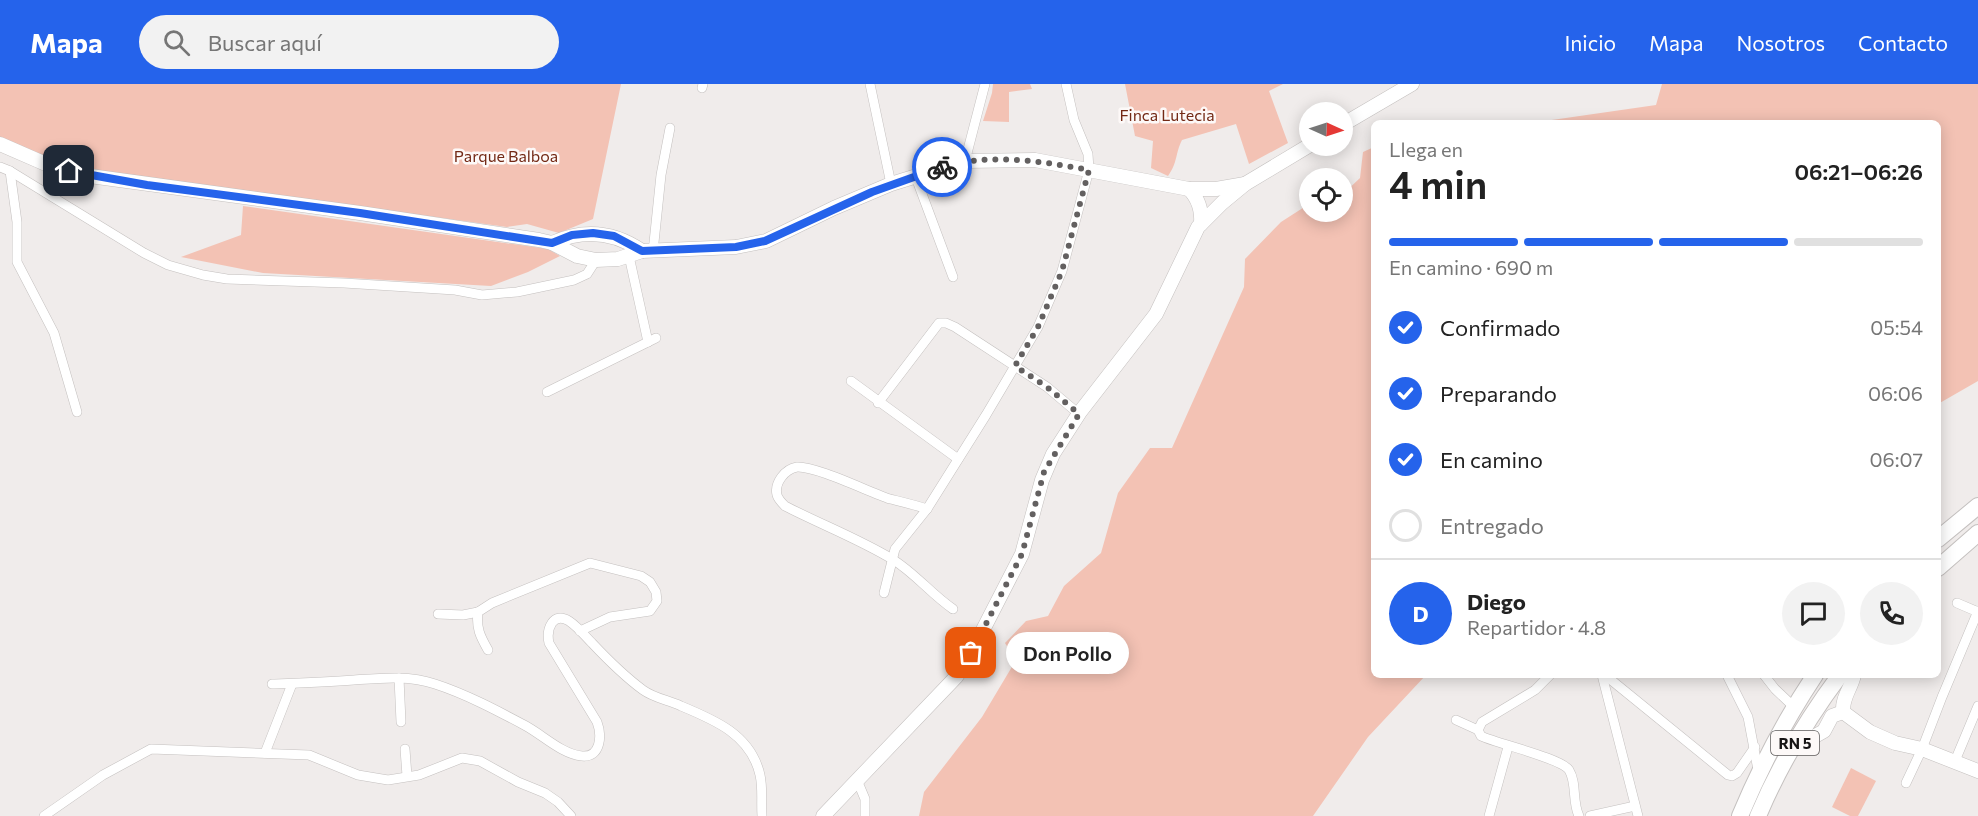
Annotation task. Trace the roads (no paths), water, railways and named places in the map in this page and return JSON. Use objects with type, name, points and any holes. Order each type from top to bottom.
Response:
[{"type":"highway","points":[[1941,536],[1978,506]]},
{"type":"highway","points":[[1941,565],[1978,533]]},
{"type":"highway","name":"RN 5","points":[[1740,816],[1758,772],[1813,678]]},
{"type":"highway","name":"RN 5","points":[[1758,816],[1792,749],[1817,706],[1838,678]]},
{"type":"main road","points":[[1353,119],[1412,84]]},
{"type":"main road","points":[[0,144],[55,168],[90,176],[360,213],[552,243],[568,253],[596,260],[641,253],[720,249],[765,241],[891,184],[965,161],[1035,160],[1189,189],[1216,189],[1245,184]]},
{"type":"main road","points":[[823,816],[956,677],[971,653],[1022,554],[1044,472],[1079,414],[1156,314],[1201,224],[1245,184],[1299,152]]},
{"type":"main road","points":[[1189,189],[1198,201],[1202,216],[1201,224]]},
{"type":"main road","points":[[552,243],[572,235],[603,234],[624,240],[641,253]]},
{"type":"main road","points":[[1853,678],[1842,702],[1843,712],[1870,732],[1895,743],[1922,749],[1978,771]]},
{"type":"main road","points":[[1792,749],[1824,731],[1832,716],[1843,712]]},
{"type":"street","points":[[870,84],[891,184]]},
{"type":"street","points":[[965,161],[985,84]]},
{"type":"street","points":[[884,593],[895,549],[927,509],[1015,366],[1038,327],[1062,271],[1089,170],[1088,154],[1074,120],[1066,84]]},
{"type":"street","points":[[548,393],[652,340],[641,253],[661,175],[670,128]]},
{"type":"street","points":[[5,169],[144,253],[168,265],[227,279],[455,290],[482,296],[528,290],[574,280],[587,274],[596,260]]},
{"type":"street","points":[[5,169],[17,222],[17,262],[54,333],[77,412]]},
{"type":"street","points":[[915,175],[953,277]]},
{"type":"street","points":[[878,403],[939,323],[946,323],[1047,387],[1079,414]]},
{"type":"street","points":[[850,381],[958,459]]},
{"type":"street","points":[[927,509],[887,498],[813,470],[797,467],[787,470],[776,489],[777,497],[785,506],[892,560],[920,580],[935,597],[952,609]]},
{"type":"street","points":[[438,614],[463,615],[478,612],[492,603],[590,563],[641,576],[651,582],[657,601],[650,611],[610,617],[580,631]]},
{"type":"street","points":[[1906,783],[1978,612],[1957,603]]},
{"type":"street","points":[[478,612],[479,635],[488,650]]},
{"type":"street","points":[[272,684],[399,678],[422,680],[456,692],[525,726],[572,753],[590,756],[594,754],[598,745],[599,728],[549,643],[550,624],[558,617],[568,621],[580,631],[623,676],[651,696],[711,718],[742,740],[755,760],[760,775],[762,816]]},
{"type":"street","points":[[399,678],[401,722]]},
{"type":"street","points":[[1547,678],[1536,690],[1482,722],[1478,730],[1480,736],[1508,747],[1544,756],[1569,769],[1579,816]]},
{"type":"street","points":[[1605,678],[1638,816]]},
{"type":"street","points":[[1608,678],[1728,775],[1732,776],[1737,773],[1755,747]]},
{"type":"street","points":[[1728,678],[1748,717],[1758,772]]},
{"type":"street","points":[[1766,678],[1794,707]]},
{"type":"street","points":[[265,753],[292,684]]},
{"type":"street","points":[[1955,761],[1978,706]]},
{"type":"street","points":[[1456,720],[1478,730]]},
{"type":"street","points":[[1489,816],[1508,747]]},
{"type":"street","points":[[44,816],[103,775],[151,749],[309,755],[358,775],[387,780],[418,775],[444,763],[462,758],[480,761],[544,793],[558,802],[571,816]]},
{"type":"street","points":[[405,749],[407,776]]},
{"type":"street","points":[[857,780],[865,799],[865,816]]},
{"type":"street","points":[[1590,816],[1635,806]]},
{"type":"place","name":"Don Pollo","points":[[971,653]]},
{"type":"park label","name":"Finca Lutecia","points":[[1167,114]]},
{"type":"park label","name":"Parque Balboa","points":[[506,155]]}]
